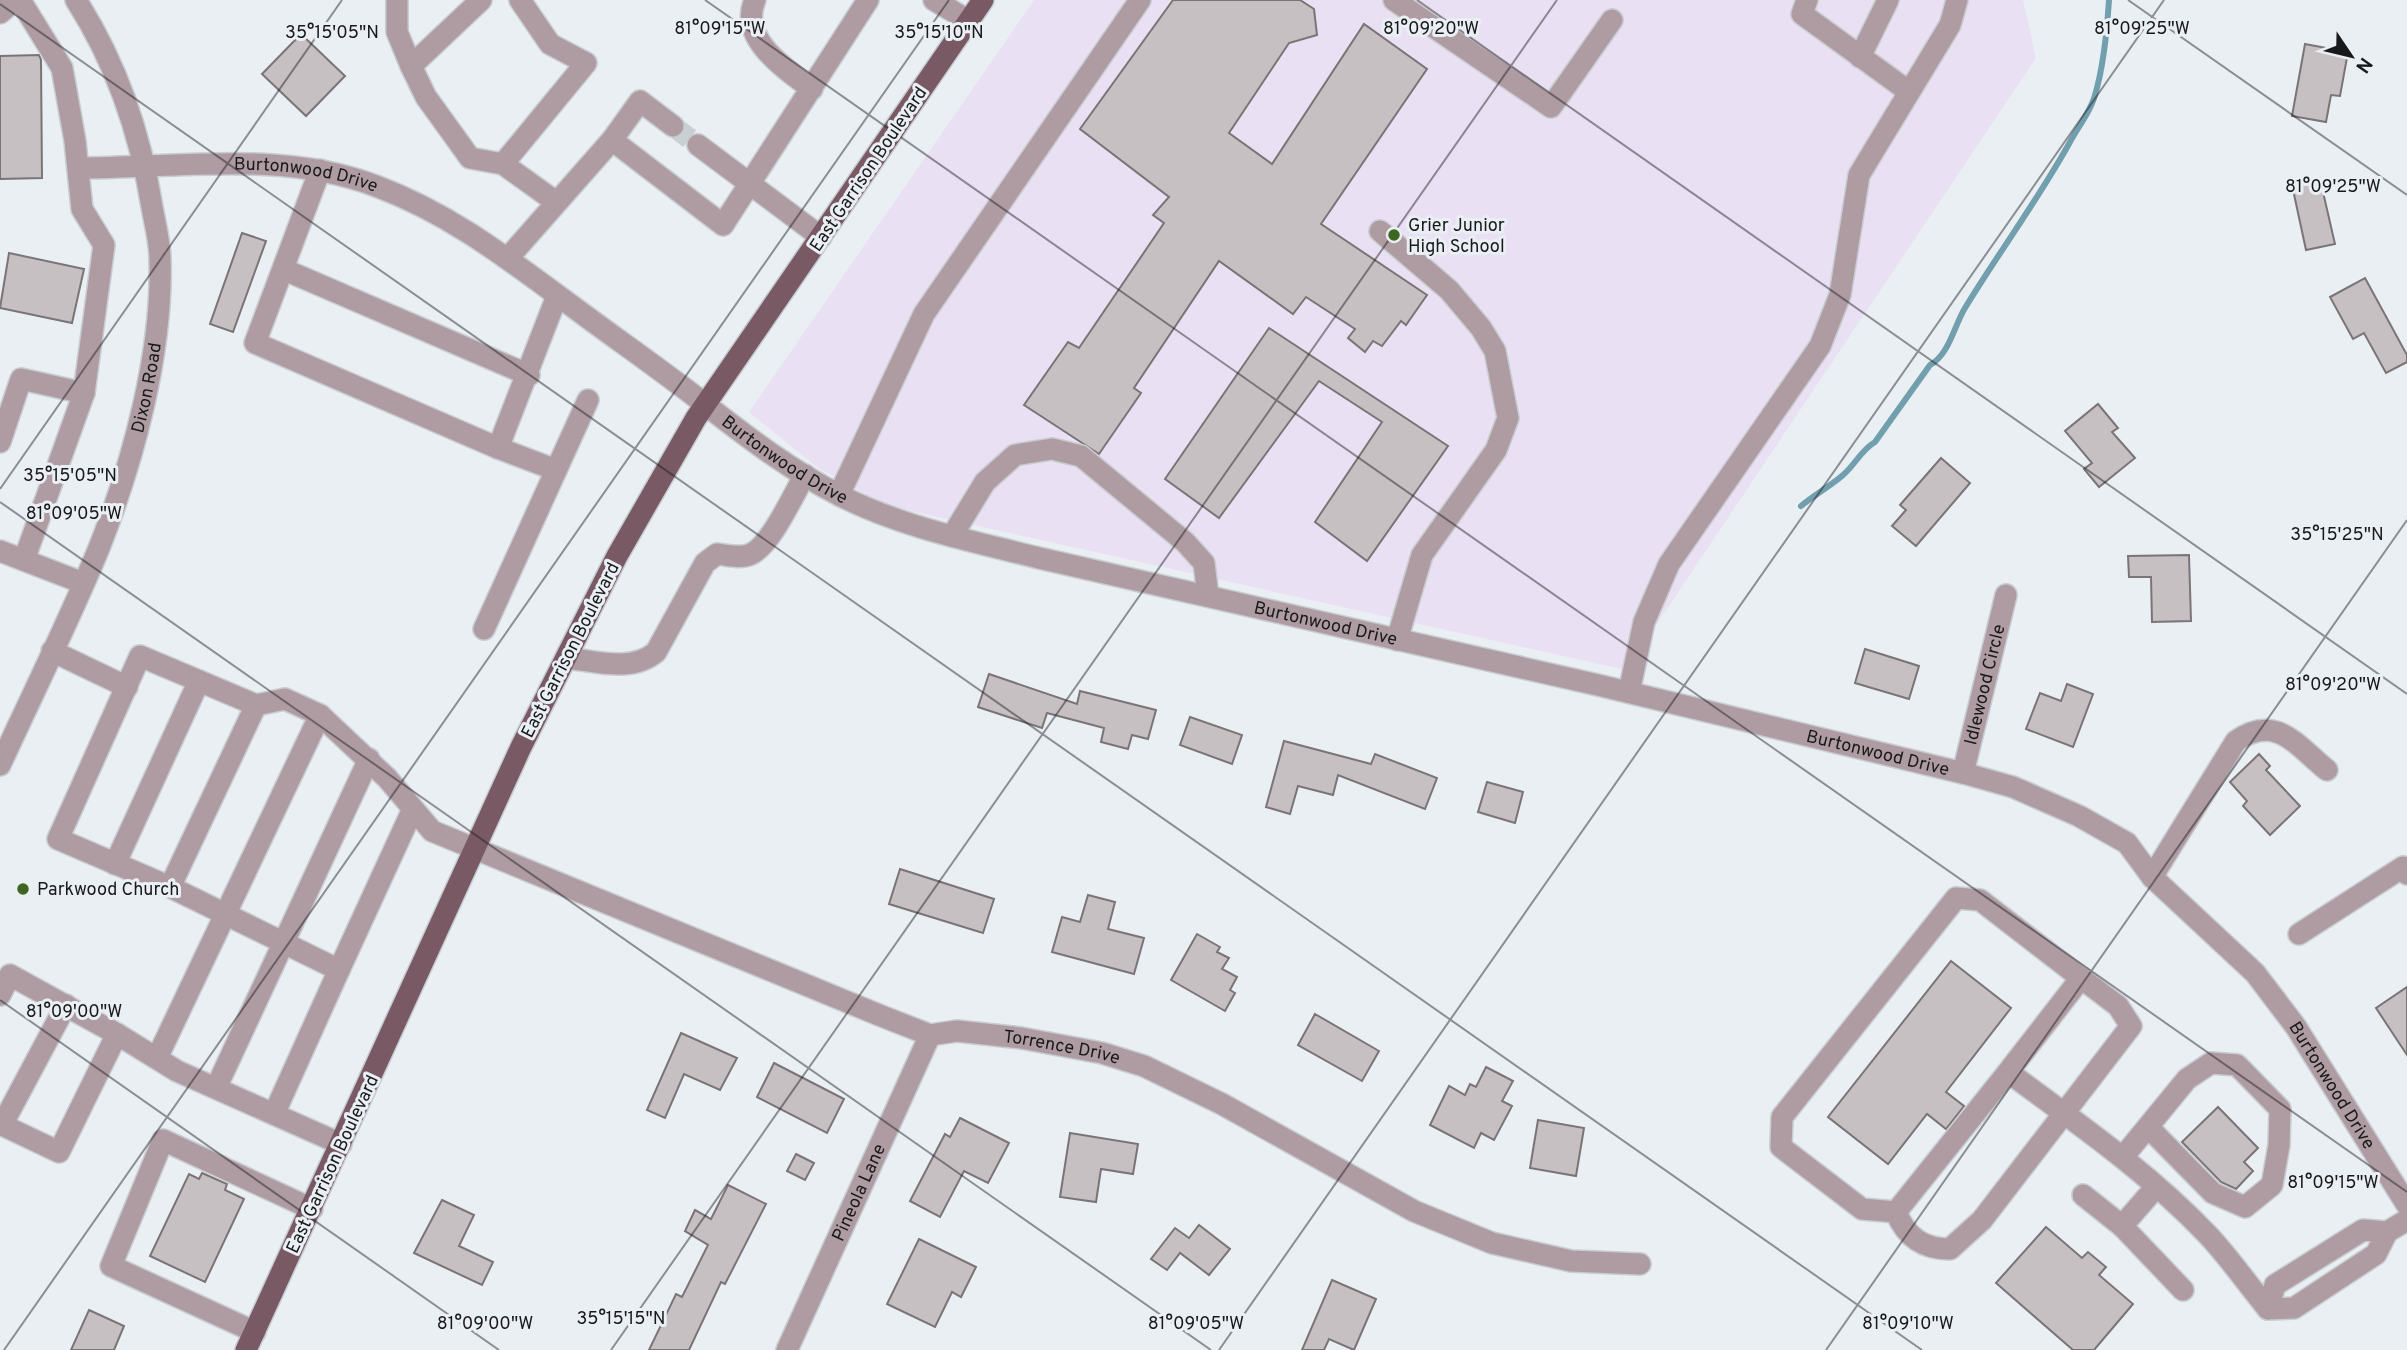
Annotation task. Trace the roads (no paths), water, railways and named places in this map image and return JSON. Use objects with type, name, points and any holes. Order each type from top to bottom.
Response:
[{"type":"main road","name":"East Garrison Boulevard","points":[[253,1344],[475,848],[565,658],[617,556],[706,405],[983,0]]},
{"type":"street","points":[[0,13],[18,0],[62,68],[82,209],[104,246],[84,393],[24,560]]},
{"type":"street","name":"Dixon Road","points":[[0,765],[99,547],[135,441],[153,350],[160,258],[146,168],[122,87],[97,34],[76,0]]},
{"type":"street","points":[[397,0],[397,32],[411,66],[426,97],[470,158],[503,164],[556,202]]},
{"type":"street","points":[[411,66],[481,0]]},
{"type":"street","points":[[503,164],[586,63],[550,44],[520,0]]},
{"type":"street","points":[[755,0],[750,10],[750,24],[755,36],[812,89]]},
{"type":"street","points":[[612,140],[723,225],[751,186],[868,0]]},
{"type":"street","points":[[934,0],[969,21]]},
{"type":"street","points":[[839,495],[925,314],[1140,0]]},
{"type":"street","points":[[1394,0],[1552,107],[1612,20]]},
{"type":"street","points":[[1807,0],[1802,15],[1908,91]]},
{"type":"street","points":[[1860,57],[1888,0]]},
{"type":"street","points":[[1629,692],[1644,622],[1669,565],[1820,346],[1840,295],[1859,175],[1950,25],[1956,0]]},
{"type":"street","points":[[508,258],[612,140],[640,101],[673,126]]},
{"type":"street","points":[[698,145],[821,237]]},
{"type":"street","name":"Burtonwood Drive","points":[[78,168],[146,168],[206,164],[320,170],[375,185],[450,219],[508,258],[732,427],[804,475],[873,511],[953,536],[1629,692],[1964,773],[2013,787],[2079,816],[2127,843],[2152,877],[2255,973],[2296,1027],[2407,1205]]},
{"type":"street","points":[[320,170],[285,270],[255,343],[498,448],[556,470]]},
{"type":"street","points":[[1380,231],[1449,290],[1481,328],[1495,351],[1508,418],[1496,450],[1422,555],[1397,640]]},
{"type":"street","points":[[285,270],[529,375]]},
{"type":"street","points":[[498,448],[529,375],[557,296]]},
{"type":"street","points":[[0,442],[10,378],[84,393]]},
{"type":"street","points":[[484,629],[588,400]]},
{"type":"street","points":[[953,536],[985,482],[1015,455],[1052,449],[1081,456],[1185,542],[1204,564],[1208,596]]},
{"type":"street","points":[[565,658],[633,665],[645,662],[656,652],[705,563],[717,554],[743,557],[754,553],[764,544],[804,475]]},
{"type":"street","points":[[0,551],[83,583]]},
{"type":"street","name":"Idlewood Circle","points":[[1964,773],[2006,595]]},
{"type":"street","points":[[52,651],[127,687]]},
{"type":"street","points":[[170,887],[256,705],[140,656],[58,839],[170,887],[339,970]]},
{"type":"street","points":[[115,864],[199,681]]},
{"type":"street","name":"Torrence Drive","points":[[256,705],[285,699],[320,715],[369,760],[432,831],[930,1035],[957,1031],[1021,1038],[1102,1053],[1144,1066],[1222,1104],[1405,1206],[1492,1243],[1571,1261],[1640,1264]]},
{"type":"street","points":[[157,1058],[320,715]]},
{"type":"street","points":[[2152,877],[2236,741],[2252,729],[2267,728],[2283,734],[2327,770]]},
{"type":"street","points":[[216,1088],[369,760]]},
{"type":"street","points":[[274,1114],[413,808]]},
{"type":"street","points":[[2300,934],[2403,867],[2407,874]]},
{"type":"street","points":[[1956,898],[1980,900],[2118,1006],[2131,1026],[2066,1115],[1982,1220],[1950,1249],[1928,1249],[1902,1229],[1896,1212],[1862,1209],[1780,1147],[1782,1117],[1956,898]]},
{"type":"street","points":[[0,995],[10,975],[157,1058],[216,1088],[341,1144]]},
{"type":"street","points":[[1896,1212],[2081,978]]},
{"type":"street","points":[[66,1005],[1,1125],[59,1152],[117,1034]]},
{"type":"street","name":"Pineola Lane","points":[[787,1350],[930,1035]]},
{"type":"street","points":[[2123,1157],[2187,1079],[2211,1063],[2237,1065],[2280,1109],[2279,1145],[2273,1185],[2245,1207],[2213,1193],[2149,1128]]},
{"type":"street","points":[[2008,1072],[2123,1157],[2156,1187],[2208,1235],[2268,1310]]},
{"type":"street","points":[[253,1344],[111,1266],[163,1140],[312,1209]]},
{"type":"street","points":[[2122,1226],[2156,1187]]},
{"type":"street","points":[[2083,1195],[2122,1226],[2183,1290]]},
{"type":"street","points":[[2268,1310],[2275,1285],[2363,1230],[2386,1232],[2407,1220]]},
{"type":"street","points":[[2268,1310],[2294,1308],[2304,1302],[2376,1254],[2386,1232]]},
{"type":"waterway","points":[[1801,506],[1843,475],[1875,442],[1930,365],[1947,347],[1965,308],[2045,185],[2091,107],[2103,60],[2109,0]]},
{"type":"tunnel","points":[[673,126],[698,145]]},
{"type":"place","name":"Grier Junior High School","points":[[1394,235]]},
{"type":"place","name":"Parkwood Church","points":[[23,889]]}]
